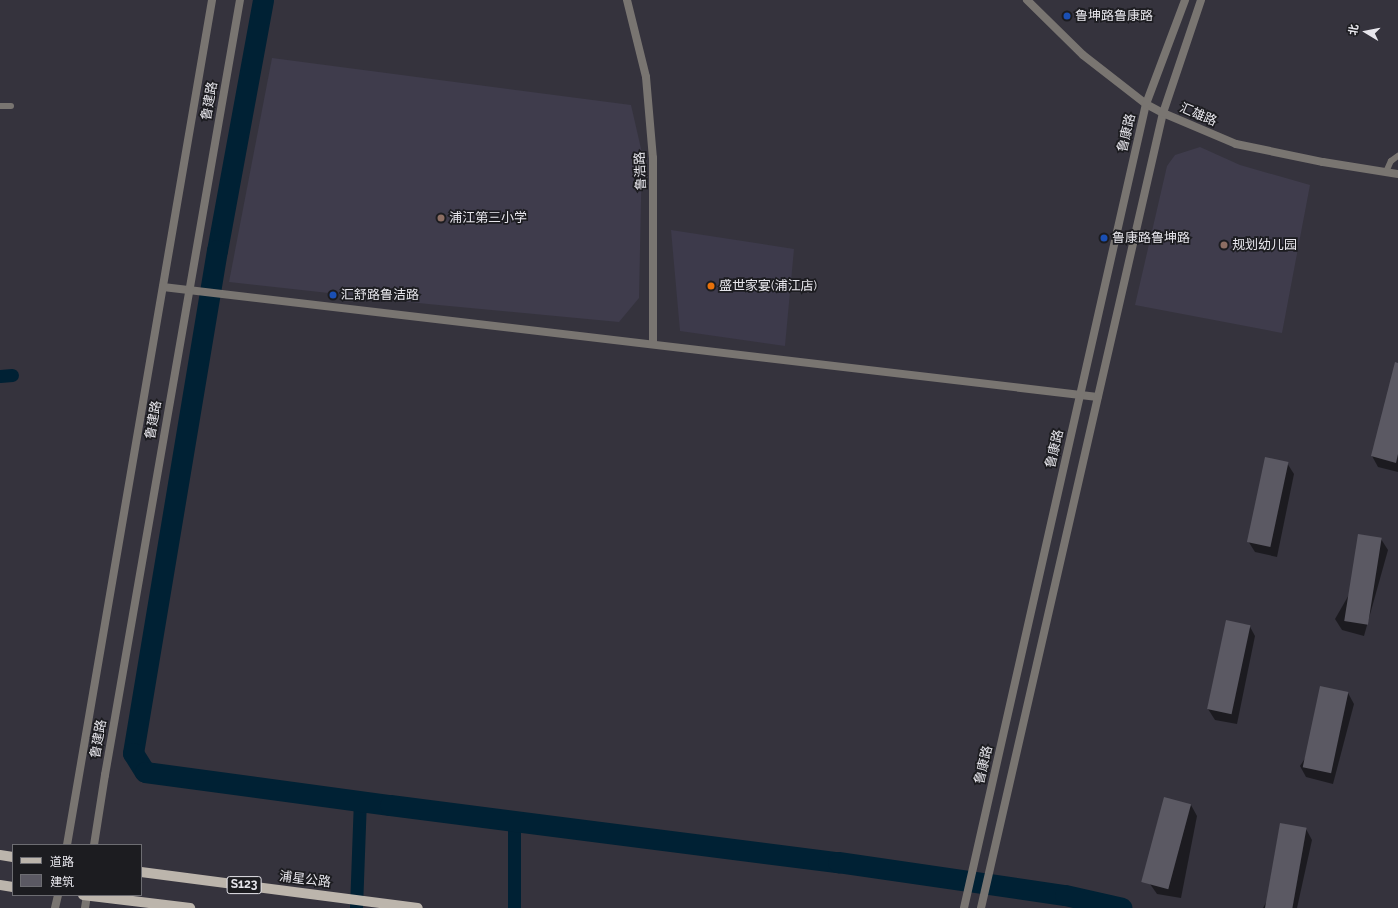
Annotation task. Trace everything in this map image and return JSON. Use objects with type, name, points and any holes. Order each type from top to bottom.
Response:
[{"type":"main road","points":[[0,856],[12,857]]},
{"type":"main road","name":"浦星公路","points":[[142,872],[418,908]]},
{"type":"main road","points":[[0,885],[12,887]]},
{"type":"main road","points":[[95,896],[190,908]]},
{"type":"street","name":"鲁建路","points":[[67,844],[212,0]]},
{"type":"street","name":"鲁建路","points":[[94,844],[240,0]]},
{"type":"street","name":"鲁浩路","points":[[627,0],[646,77],[653,158],[653,344]]},
{"type":"street","name":"汇雄路","points":[[1026,0],[1083,56],[1146,104],[1163,113],[1236,144],[1398,174]]},
{"type":"street","name":"鲁康路","points":[[964,908],[1146,104],[1186,0]]},
{"type":"street","points":[[981,908],[1163,113],[1201,0]]},
{"type":"street","points":[[163,287],[1098,396]]},
{"type":"street","points":[[55,908],[58,896]]},
{"type":"street","points":[[85,908],[87,896]]},
{"type":"lane","points":[[0,106],[11,106]]},
{"type":"lane","points":[[1386,172],[1391,161],[1398,156]]},
{"type":"shaded area","name":"浦江第三小学","points":[[272,58],[631,105],[642,153],[639,298],[619,322],[428,304],[229,282]]},
{"type":"shaded area","name":"规划幼儿园","points":[[1200,147],[1240,165],[1310,185],[1282,333],[1135,305],[1167,166],[1175,155]]},
{"type":"shaded area","points":[[671,230],[794,249],[785,346],[680,331]]},
{"type":"building","points":[[1395,362],[1398,363],[1398,454],[1396,463],[1371,456]]},
{"type":"building","points":[[1265,457],[1288,462],[1270,547],[1247,542]]},
{"type":"building","points":[[1358,534],[1382,538],[1368,625],[1344,621]]},
{"type":"building","points":[[1226,620],[1250,625],[1232,714],[1207,709]]},
{"type":"building","points":[[1320,686],[1348,692],[1331,773],[1303,767]]},
{"type":"building","points":[[1164,797],[1191,804],[1168,889],[1141,882]]},
{"type":"building","points":[[1280,823],[1307,828],[1292,908],[1265,908]]},
{"type":"waterway","points":[[263,0],[217,250],[133,753],[145,772],[838,862],[1065,895],[1122,908]]},
{"type":"waterway","points":[[0,376],[12,375]]},
{"type":"waterway","points":[[356,908],[360,801]]},
{"type":"waterway","points":[[514,821],[514,908]]},
{"type":"place","name":"鲁坤路鲁康路","points":[[1067,16]]},
{"type":"place","name":"浦江第三小学","points":[[441,218]]},
{"type":"place","name":"鲁康路鲁坤路","points":[[1104,238]]},
{"type":"place","name":"规划幼儿园","points":[[1224,245]]},
{"type":"place","name":"盛世家宴(浦江店)","points":[[711,286]]},
{"type":"place","name":"汇舒路鲁洁路","points":[[333,295]]}]
